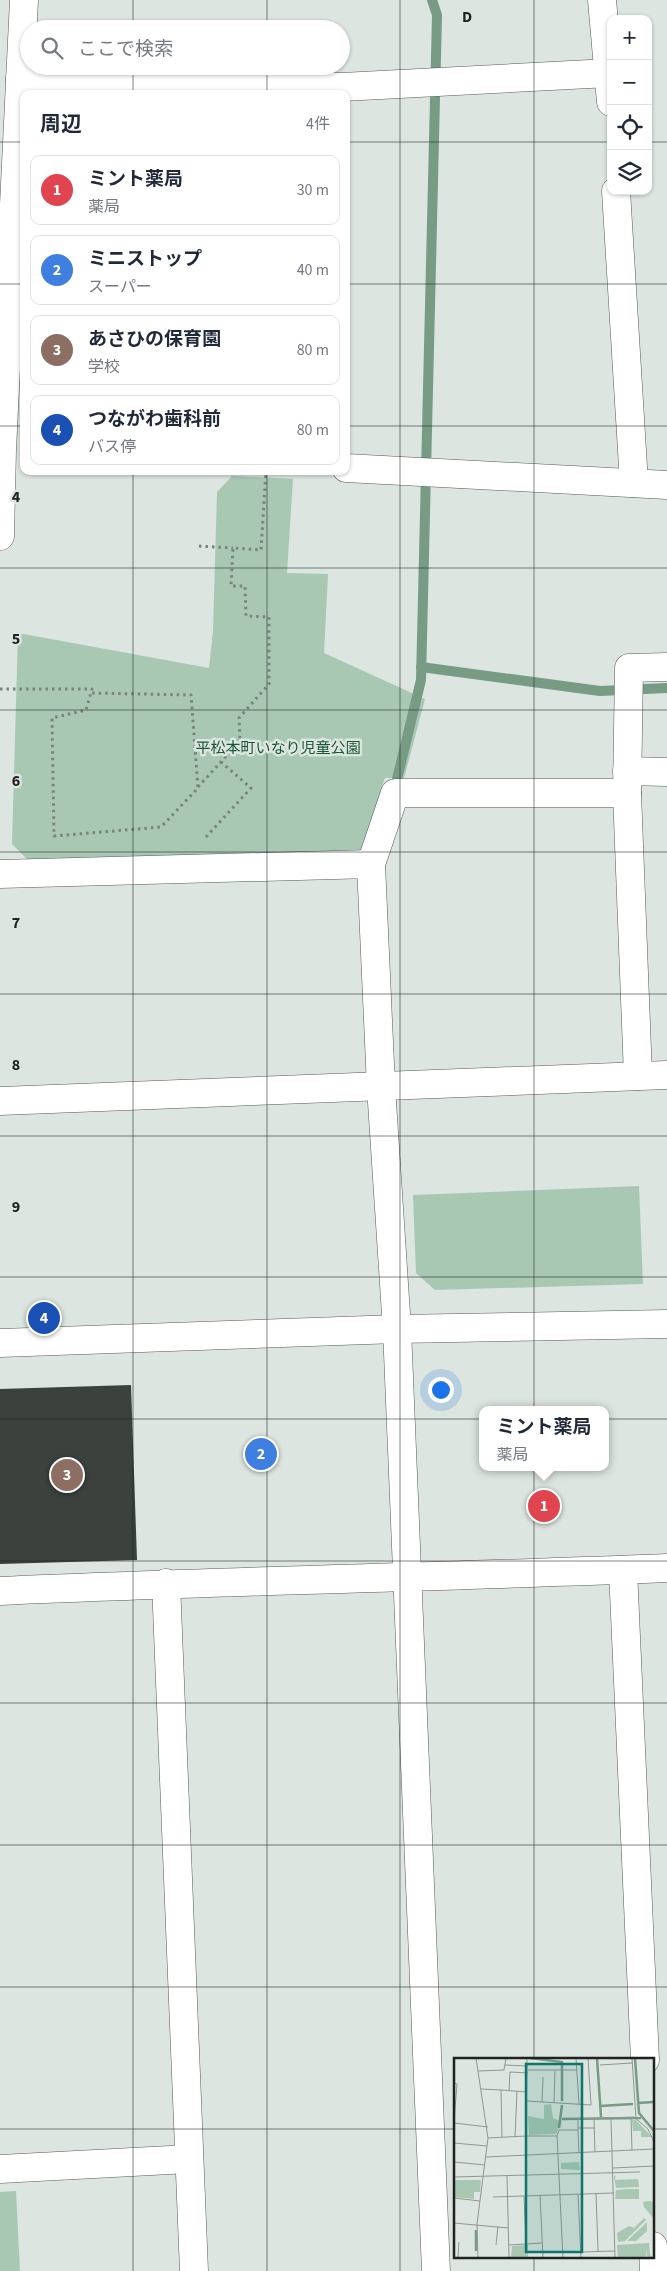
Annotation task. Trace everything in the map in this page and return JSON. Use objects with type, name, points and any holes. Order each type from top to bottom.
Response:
[{"type":"street","points":[[602,0],[608,60]]},
{"type":"street","points":[[0,536],[13,450],[4,334],[9,110],[20,79],[16,13]]},
{"type":"street","points":[[20,79],[342,90],[607,73]]},
{"type":"street","points":[[616,195],[634,483]]},
{"type":"street","points":[[350,468],[667,484]]},
{"type":"street","points":[[638,1076],[627,782],[629,668],[667,667]]},
{"type":"street","points":[[436,2271],[398,1329],[382,1087],[371,864],[395,793],[627,782],[667,772]]},
{"type":"street","points":[[0,874],[371,864]]},
{"type":"street","points":[[0,1102],[667,1075]]},
{"type":"street","points":[[0,1343],[398,1329],[667,1324]]},
{"type":"street","points":[[0,1591],[166,1583],[407,1578],[667,1568]]},
{"type":"street","points":[[623,1570],[645,2058]]},
{"type":"street","points":[[166,1583],[194,2271]]},
{"type":"street","points":[[0,2169],[189,2159]]},
{"type":"street","points":[[654,2258],[655,2271],[667,2270]]},
{"type":"path","points":[[198,546],[261,550],[266,475]]},
{"type":"path","points":[[0,689],[92,689],[86,710],[52,718],[54,836],[161,828],[240,741],[239,718],[270,684],[269,617],[246,616],[245,586],[230,586],[233,548]]},
{"type":"path","points":[[90,693],[191,694],[198,788]]},
{"type":"path","points":[[200,843],[251,788],[221,762]]},
{"type":"green space","name":"平松本町いなり児童公園","points":[[232,476],[293,479],[287,573],[328,574],[324,653],[425,699],[404,778],[385,778],[361,851],[29,861],[12,844],[18,633],[209,668],[213,631],[217,492]]},
{"type":"green space","points":[[639,1186],[643,1284],[435,1290],[416,1273],[413,1195]]},
{"type":"green space","points":[[16,2191],[20,2271],[0,2271],[0,2192]]},
{"type":"building","points":[[131,1385],[137,1560],[0,1564],[0,1389]]},
{"type":"waterway","points":[[397,779],[421,680],[437,15],[432,0]]},
{"type":"waterway","points":[[421,667],[600,691],[667,688]]},
{"type":"place","name":"つながわ歯科前","points":[[44,1318]]},
{"type":"place","name":"ミニストップ","points":[[261,1454]]},
{"type":"place","name":"あさひの保育園","points":[[67,1475]]},
{"type":"place","name":"ミント薬局","points":[[544,1506]]}]
